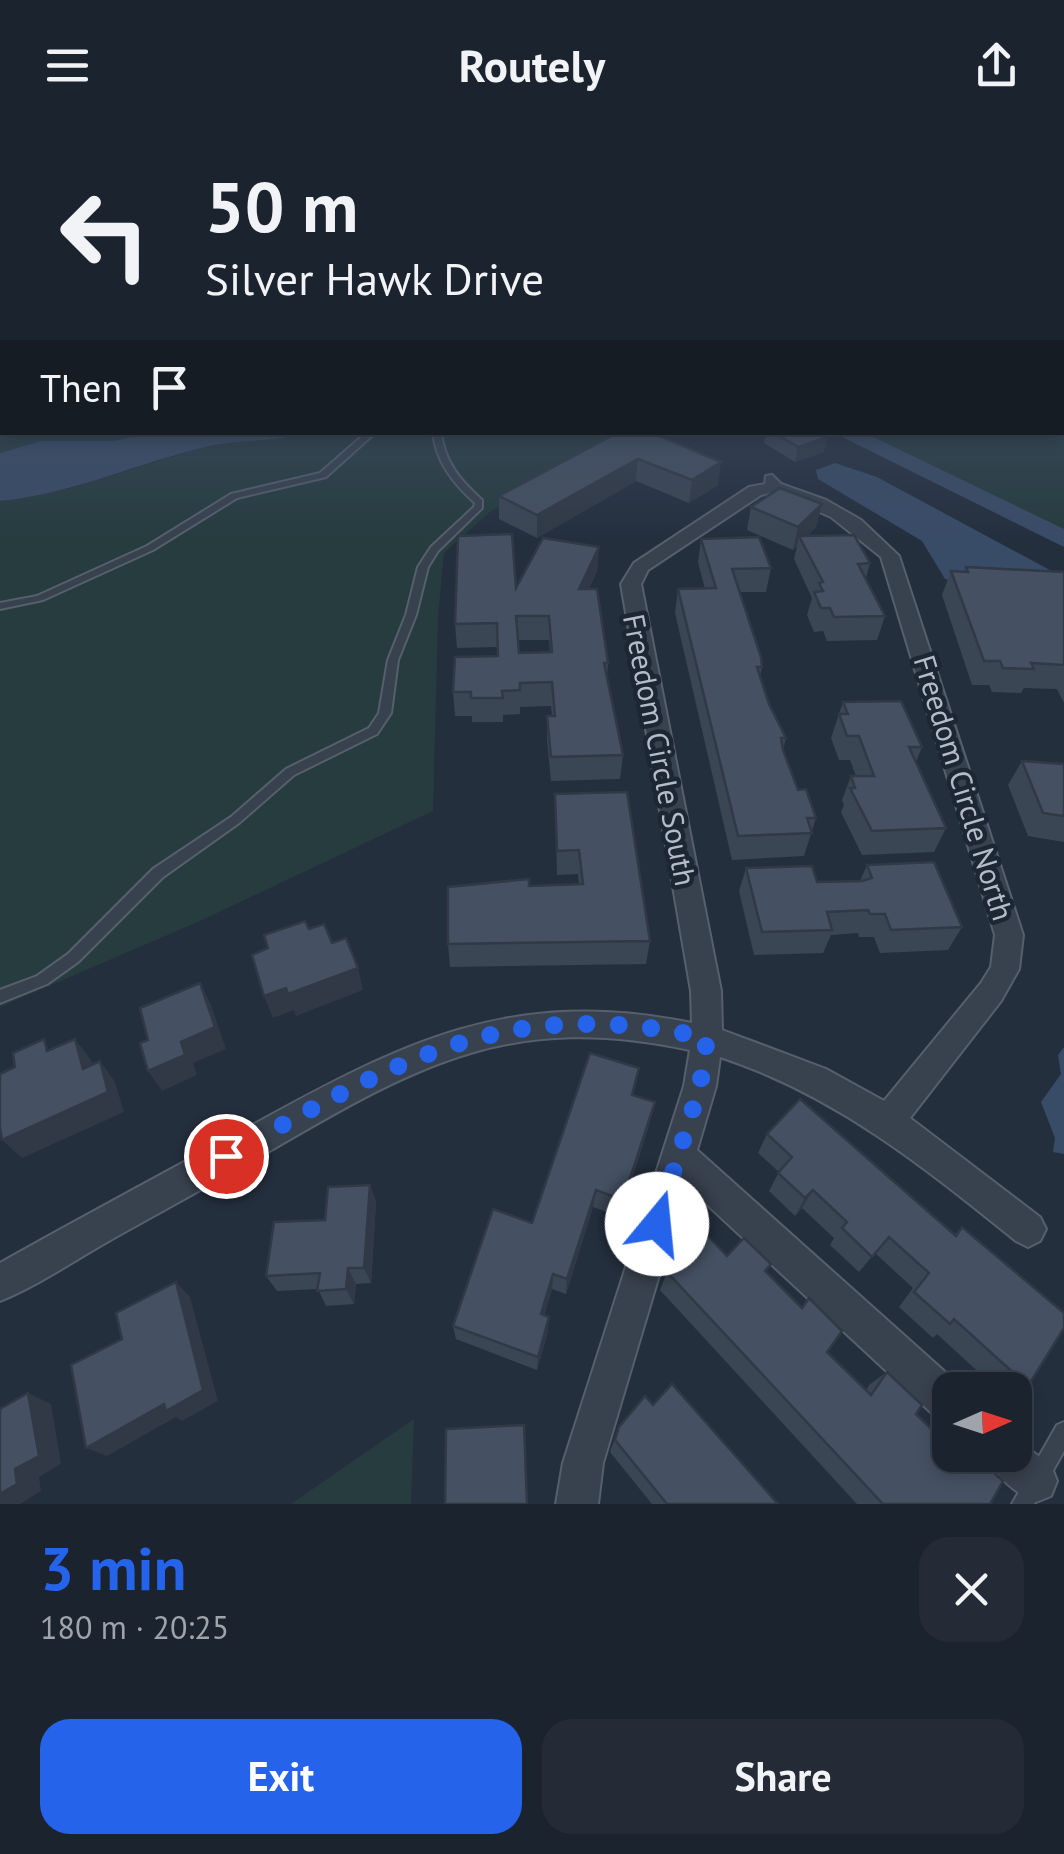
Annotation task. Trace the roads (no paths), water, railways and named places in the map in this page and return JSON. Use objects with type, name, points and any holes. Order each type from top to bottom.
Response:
[{"type":"street","name":"Freedom Circle South","points":[[577,1504],[583,1463],[700,1086],[707,1038],[706,991],[631,584],[641,567],[773,483]]},
{"type":"street","name":"Freedom Circle North","points":[[773,483],[860,528],[890,556],[1009,935],[1004,968],[990,992],[888,1122]]},
{"type":"street","points":[[0,1284],[361,1082],[432,1050],[502,1029],[563,1023],[620,1024],[707,1038],[778,1063],[888,1122],[1028,1229]]},
{"type":"street","points":[[678,1156],[932,1387]]},
{"type":"lane","points":[[0,606],[40,598],[140,553],[234,496],[323,475],[369,435]]},
{"type":"lane","points":[[0,997],[42,980],[73,958],[158,873],[235,820],[290,772],[314,757],[358,741],[380,723],[393,660],[423,566],[479,504],[456,482],[443,458],[438,435]]},
{"type":"lane","points":[[1022,1480],[1064,1432]]},
{"type":"water","points":[[138,435],[293,435],[210,446],[54,492],[0,501],[0,453],[41,441],[115,441]]},
{"type":"water","points":[[835,463],[877,477],[1059,575],[958,582],[945,579],[922,541],[818,479],[816,470]]},
{"type":"water","points":[[1064,1047],[1064,1154],[1053,1152],[1055,1138],[1041,1102],[1061,1074],[1058,1055]]},
{"type":"waterway","points":[[849,435],[1064,539]]}]
